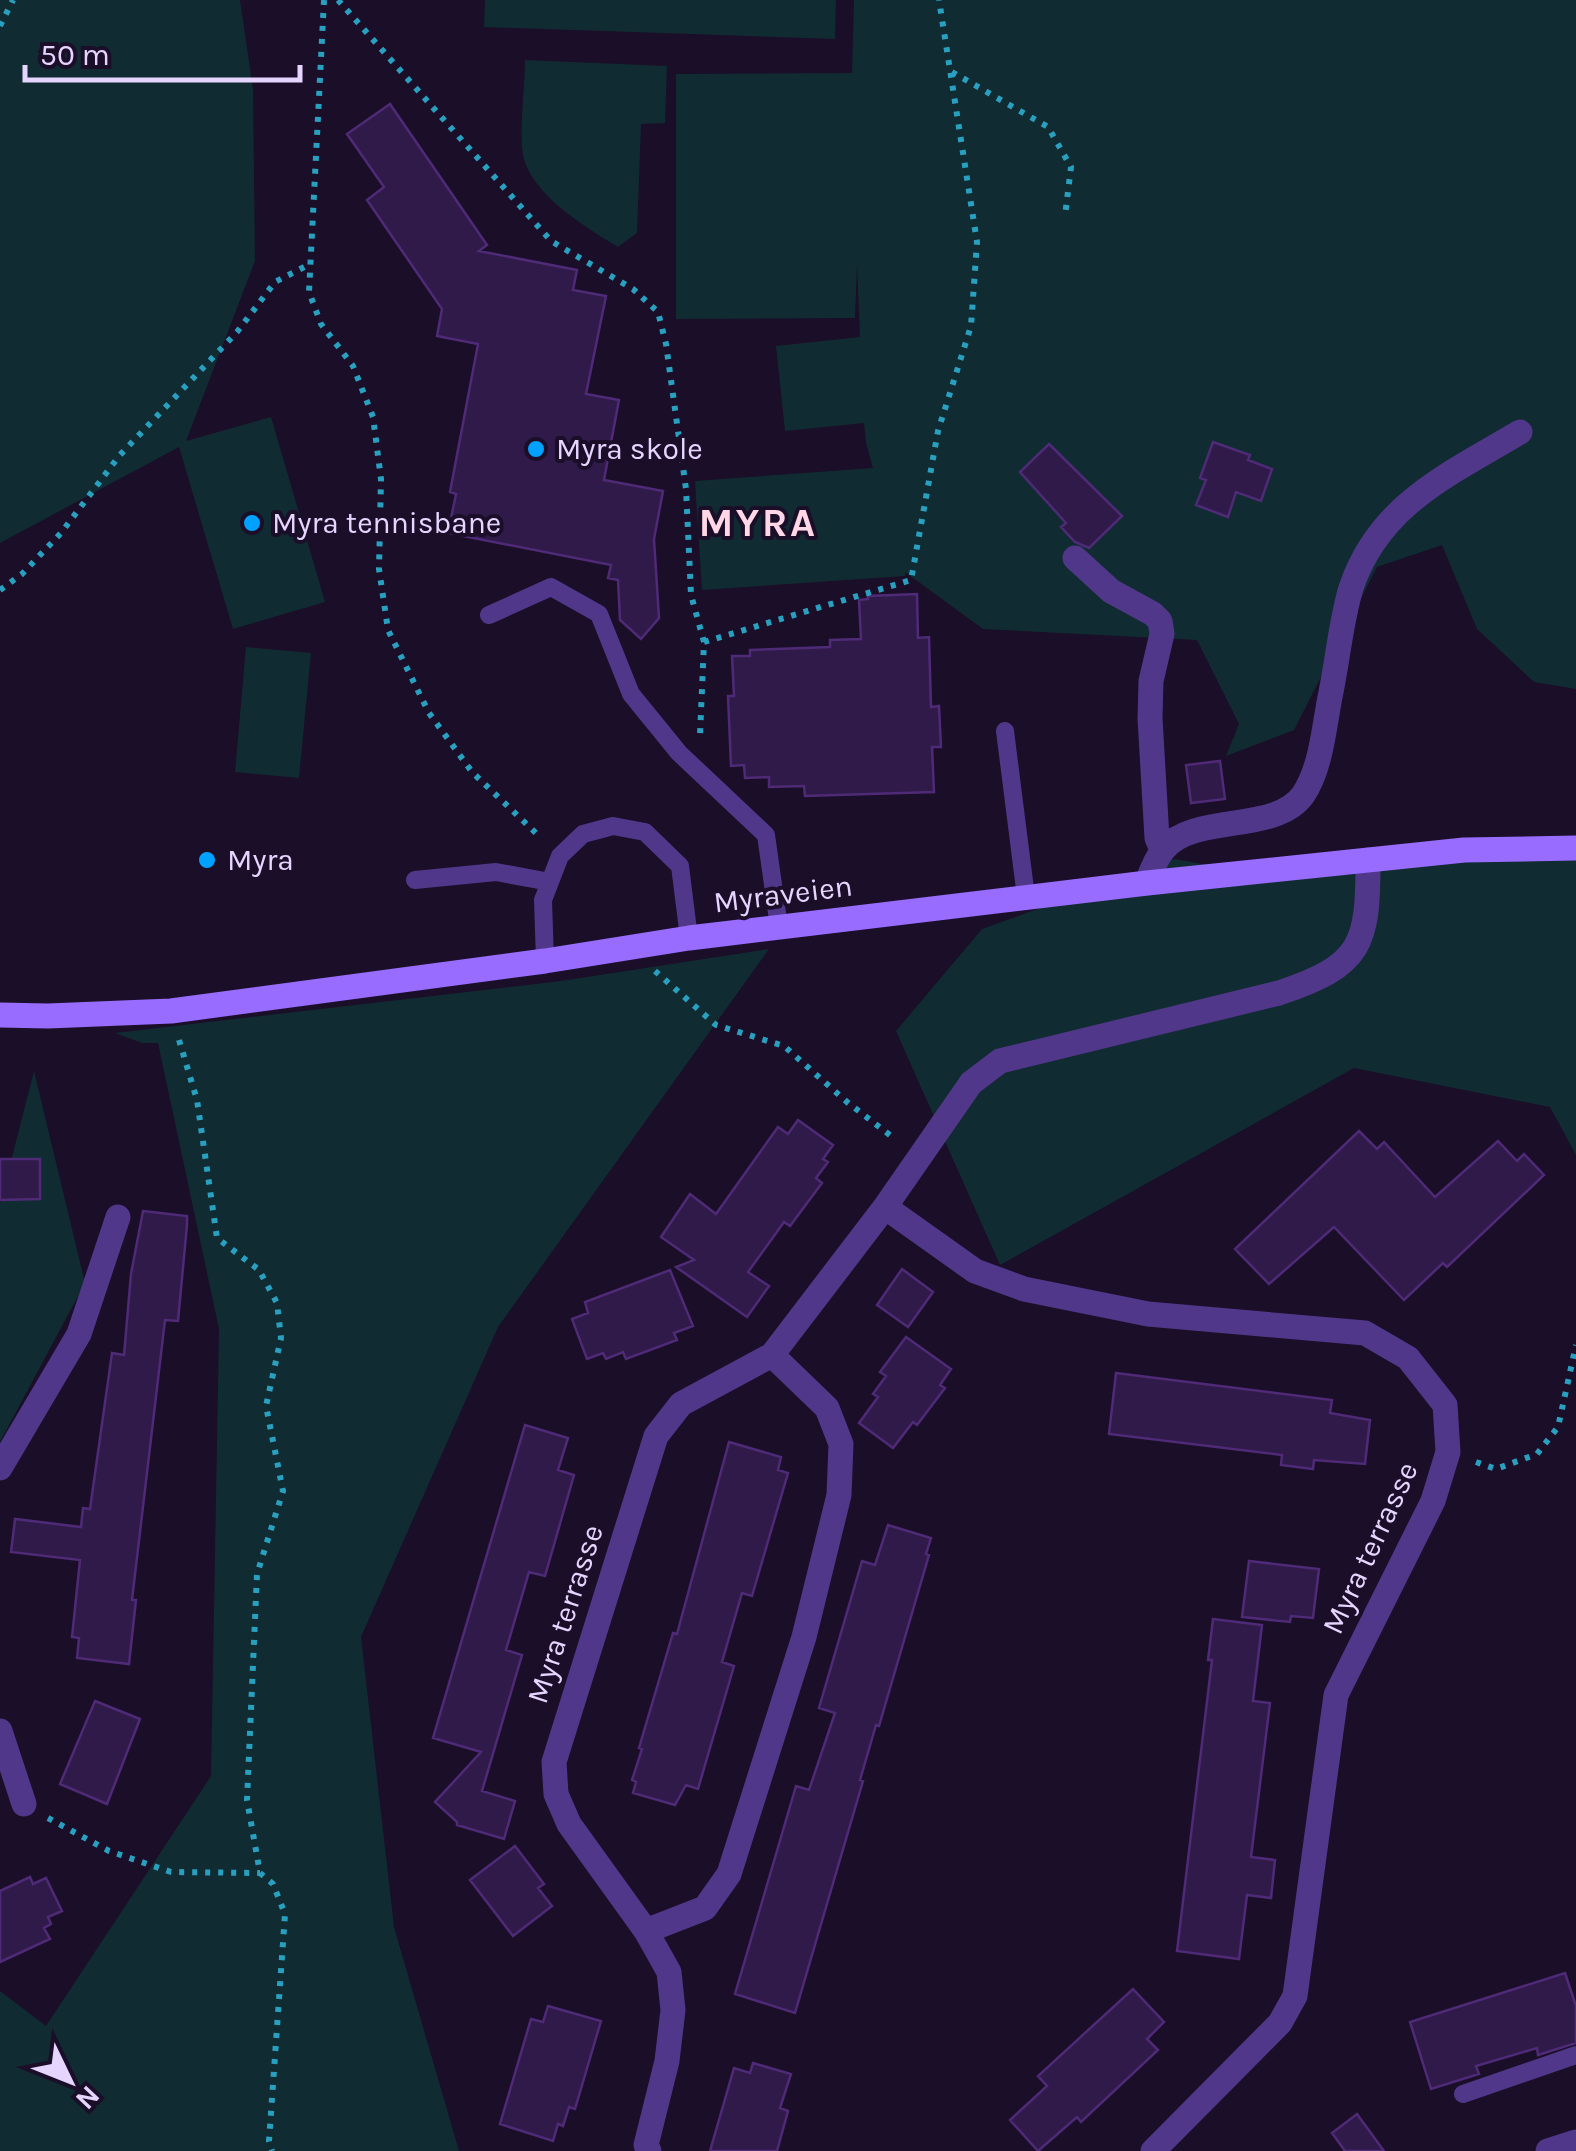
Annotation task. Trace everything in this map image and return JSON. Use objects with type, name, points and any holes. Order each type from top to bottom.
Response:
[{"type":"main road","name":"Myraveien","points":[[0,1015],[170,1011],[689,938],[1147,882],[1464,850],[1576,848]]},
{"type":"street","points":[[1147,882],[1162,850],[1170,843],[1203,829],[1274,815],[1303,794],[1318,760],[1351,588],[1370,548],[1390,519],[1414,496],[1520,432]]},
{"type":"street","points":[[1075,558],[1111,590],[1160,621],[1162,634],[1151,681],[1150,718],[1157,838],[1162,850]]},
{"type":"street","name":"Myra terrasse","points":[[649,2151],[646,2145],[667,2061],[673,2010],[669,1972],[646,1931],[568,1824],[556,1794],[554,1762],[656,1436],[681,1404],[772,1355],[885,1207],[972,1084],[1000,1061],[1279,994],[1320,980],[1344,961],[1360,941],[1368,919],[1368,860]]},
{"type":"street","name":"Myra terrasse","points":[[885,1207],[974,1270],[1024,1290],[1148,1314],[1366,1333],[1408,1358],[1445,1405],[1448,1452],[1434,1500],[1336,1695],[1295,1996],[1280,2023],[1153,2151]]},
{"type":"street","points":[[0,1468],[79,1334],[118,1217]]},
{"type":"street","points":[[646,1931],[705,1908],[729,1874],[804,1638],[840,1496],[841,1444],[827,1408],[772,1355]]},
{"type":"street","points":[[0,1730],[24,1804]]},
{"type":"street","points":[[1548,2151],[1576,2142]]},
{"type":"lane","points":[[489,615],[551,587],[599,614],[631,694],[679,753],[766,835],[779,927]]},
{"type":"lane","points":[[1006,731],[1026,897]]},
{"type":"lane","points":[[545,961],[543,900],[560,856],[583,834],[613,826],[645,832],[680,866],[689,938]]},
{"type":"lane","points":[[415,880],[496,872],[550,882]]},
{"type":"lane","points":[[1463,2094],[1576,2055]]},
{"type":"path","points":[[0,26],[13,0]]},
{"type":"path","points":[[324,0],[310,292],[321,324],[353,366],[373,417],[381,478],[380,570],[388,630],[429,714],[472,772],[560,856]]},
{"type":"path","points":[[338,0],[551,242],[633,289],[658,312],[686,489],[691,594],[704,642],[698,771]]},
{"type":"path","points":[[704,642],[911,580],[938,431],[972,326],[977,242],[939,0]]},
{"type":"path","points":[[951,72],[1048,127],[1071,167],[1066,216]]},
{"type":"path","points":[[0,590],[22,574],[61,533],[118,456],[237,332],[275,282],[311,264]]},
{"type":"path","points":[[665,983],[716,1026],[784,1046],[900,1142]]},
{"type":"path","points":[[170,1011],[197,1100],[217,1238],[259,1270],[277,1304],[282,1338],[266,1406],[283,1491],[257,1574],[248,1800],[260,1872],[273,1884],[285,1914],[269,2140],[272,2151]]},
{"type":"path","points":[[1448,1452],[1496,1469],[1537,1454],[1558,1427],[1576,1345]]},
{"type":"path","points":[[24,1804],[109,1852],[171,1872],[260,1872]]},
{"type":"shaded area","points":[[0,0],[240,0],[253,89],[255,261],[186,441],[271,417],[325,602],[233,629],[179,447],[0,543]]},
{"type":"shaded area","points":[[485,0],[836,0],[835,39],[484,27]]},
{"type":"shaded area","points":[[854,0],[1576,0],[1576,689],[1534,682],[1477,629],[1442,545],[1377,567],[1294,730],[1226,756],[1239,724],[1197,640],[983,629],[905,572],[905,576],[702,590],[695,481],[873,468],[864,423],[785,431],[776,346],[860,337],[857,265],[855,318],[676,319],[676,74],[852,73]]},
{"type":"shaded area","points":[[525,60],[667,66],[665,123],[641,124],[637,233],[618,247],[562,209],[528,170],[522,145]]},
{"type":"shaded area","points":[[246,647],[311,653],[299,778],[235,772]]},
{"type":"shaded area","points":[[1576,856],[1576,1155],[1550,1107],[1354,1068],[1000,1265],[896,1031],[982,929],[1175,859],[1214,866]]},
{"type":"shaded area","points":[[769,949],[498,1327],[361,1637],[394,1927],[459,2151],[0,2151],[0,1991],[46,2026],[211,1776],[219,1329],[158,1043],[142,1043],[115,1033],[561,981]]},
{"type":"shaded area","points":[[34,1071],[85,1283],[0,1442],[0,1204]]},
{"type":"building","points":[[390,104],[487,245],[479,251],[577,270],[573,290],[606,296],[586,394],[619,400],[604,480],[663,491],[654,539],[659,618],[641,639],[620,620],[618,580],[608,578],[611,565],[448,533],[456,494],[450,492],[478,344],[437,336],[442,309],[367,200],[384,187],[347,134]]},
{"type":"building","points":[[1213,442],[1250,455],[1248,460],[1272,469],[1261,501],[1236,492],[1228,517],[1196,505],[1206,480],[1200,478]]},
{"type":"building","points":[[1049,444],[1122,516],[1089,548],[1075,542],[1061,527],[1066,523],[1020,472]]},
{"type":"building","points":[[917,594],[918,638],[929,637],[931,707],[939,706],[941,747],[932,747],[934,792],[805,796],[804,786],[769,787],[769,777],[745,778],[744,765],[731,766],[728,696],[734,696],[732,656],[750,656],[750,650],[830,647],[830,640],[861,639],[859,600],[868,596]]},
{"type":"building","points":[[1220,761],[1225,799],[1191,803],[1186,765]]},
{"type":"building","points":[[798,1120],[833,1145],[823,1159],[828,1162],[816,1178],[822,1183],[790,1226],[784,1222],[748,1272],[769,1286],[747,1317],[676,1267],[694,1260],[661,1237],[690,1194],[716,1214],[778,1127],[788,1134]]},
{"type":"building","points":[[1359,1131],[1377,1149],[1384,1142],[1435,1197],[1498,1141],[1517,1161],[1524,1154],[1544,1175],[1447,1267],[1443,1263],[1404,1300],[1334,1227],[1269,1284],[1235,1249]]},
{"type":"building","points":[[0,1159],[40,1159],[40,1199],[0,1200]]},
{"type":"building","points":[[143,1211],[187,1216],[187,1225],[178,1321],[165,1320],[132,1600],[136,1600],[129,1664],[77,1658],[79,1638],[72,1637],[80,1560],[11,1552],[15,1519],[81,1527],[83,1508],[90,1509],[112,1353],[124,1355],[131,1274]]},
{"type":"building","points":[[902,1269],[933,1292],[908,1327],[877,1305]]},
{"type":"building","points":[[670,1270],[693,1326],[674,1333],[677,1340],[626,1359],[623,1352],[606,1359],[603,1353],[587,1359],[572,1319],[588,1313],[585,1302]]},
{"type":"building","points":[[906,1337],[951,1369],[940,1385],[945,1388],[917,1425],[913,1422],[893,1448],[859,1423],[878,1397],[873,1394],[886,1376],[880,1372]]},
{"type":"building","points":[[1116,1373],[1332,1400],[1330,1413],[1370,1420],[1365,1464],[1314,1460],[1313,1469],[1281,1465],[1282,1455],[1109,1434]]},
{"type":"building","points":[[525,1425],[568,1438],[558,1470],[574,1475],[545,1576],[529,1572],[506,1650],[522,1655],[482,1791],[515,1801],[504,1839],[457,1825],[435,1802],[481,1752],[433,1738]]},
{"type":"building","points":[[729,1442],[781,1457],[778,1470],[788,1473],[752,1596],[742,1593],[722,1662],[734,1666],[698,1789],[686,1785],[675,1805],[633,1793],[636,1782],[632,1780]]},
{"type":"building","points":[[888,1525],[931,1538],[926,1554],[929,1555],[879,1726],[876,1725],[795,2013],[735,1994],[796,1786],[809,1790],[835,1713],[819,1708],[862,1561],[875,1565]]},
{"type":"building","points":[[1249,1561],[1319,1569],[1313,1618],[1291,1616],[1290,1622],[1242,1617]]},
{"type":"building","points":[[1213,1619],[1262,1625],[1253,1701],[1270,1703],[1251,1857],[1275,1860],[1271,1898],[1247,1895],[1239,1959],[1177,1951],[1212,1660],[1208,1660]]},
{"type":"building","points":[[95,1701],[140,1719],[107,1804],[60,1784]]},
{"type":"building","points":[[515,1846],[544,1884],[538,1888],[552,1906],[513,1936],[470,1880]]},
{"type":"building","points":[[30,1877],[33,1884],[46,1878],[62,1911],[48,1917],[51,1924],[44,1928],[50,1939],[0,1962],[0,1891]]},
{"type":"building","points":[[1565,1973],[1576,2006],[1576,2043],[1538,2055],[1537,2048],[1476,2066],[1479,2074],[1431,2089],[1410,2022]]},
{"type":"building","points":[[1133,1989],[1164,2022],[1147,2039],[1158,2050],[1081,2122],[1077,2117],[1038,2151],[1010,2120],[1047,2086],[1038,2076]]},
{"type":"building","points":[[548,2006],[601,2021],[575,2109],[569,2107],[553,2141],[500,2124],[531,2019],[543,2022]]},
{"type":"building","points":[[753,2063],[791,2074],[780,2108],[788,2111],[777,2151],[710,2151],[734,2068],[750,2073]]},
{"type":"building","points":[[1357,2114],[1384,2151],[1345,2151],[1332,2133]]},
{"type":"place","name":"Myra skole","points":[[536,449]]},
{"type":"place","name":"Myra tennisbane","points":[[252,523]]},
{"type":"place","name":"Myra","points":[[207,860]]},
{"type":"district","name":"MYRA","points":[[758,522]]}]
